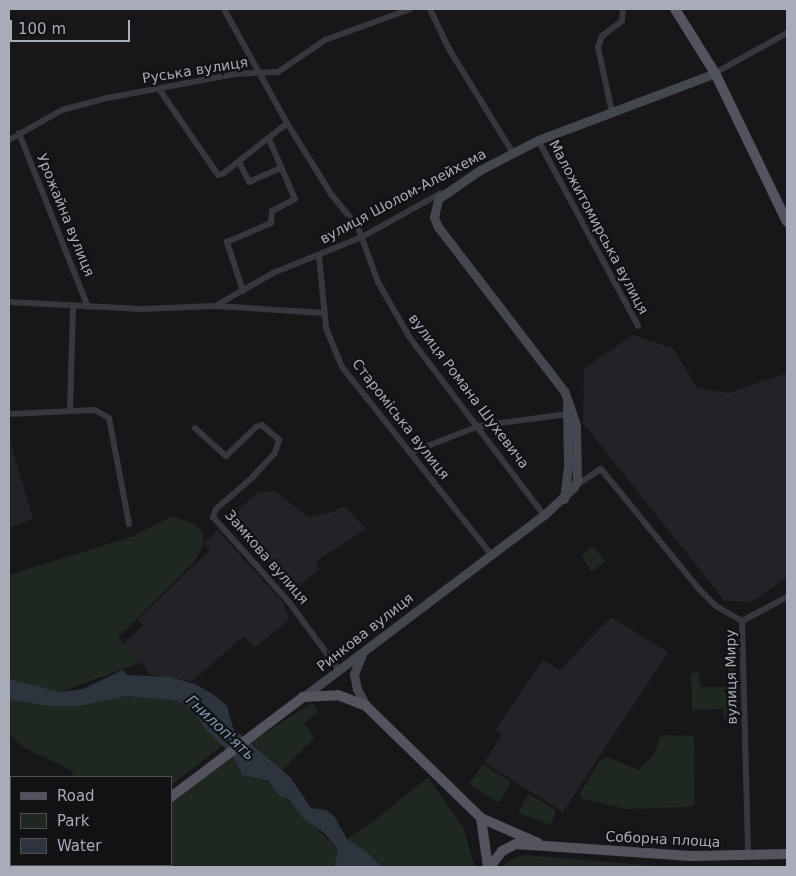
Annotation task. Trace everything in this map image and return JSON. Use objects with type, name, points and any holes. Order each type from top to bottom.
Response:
[{"type":"main road","points":[[675,9],[715,73],[787,222]]},
{"type":"main road","name":"вулиця Шолом-Алейхема","points":[[445,192],[538,140],[715,73]]},
{"type":"main road","points":[[445,192],[435,204],[434,217],[438,227],[555,378],[574,414],[578,440],[574,488]]},
{"type":"main road","points":[[564,499],[568,464],[567,399]]},
{"type":"main road","name":"Ринкова вулиця","points":[[172,796],[256,730],[304,698],[544,515],[574,488]]},
{"type":"main road","points":[[363,652],[354,674],[357,689],[366,706],[481,818],[489,867]]},
{"type":"main road","points":[[304,698],[338,695],[366,706]]},
{"type":"main road","name":"Соборна площа","points":[[481,818],[538,843]]},
{"type":"main road","name":"Соборна площа","points":[[489,867],[495,858],[510,847],[538,843],[672,855],[787,854]]},
{"type":"street","name":"вулиця Романа Шухевича","points":[[224,9],[287,123],[362,237],[378,282],[410,338],[480,426],[544,515]]},
{"type":"street","name":"Руська вулиця","points":[[9,140],[62,110],[106,98],[236,74],[278,72],[325,40],[410,9]]},
{"type":"street","points":[[430,9],[449,49],[514,153]]},
{"type":"street","points":[[612,112],[598,47],[602,36],[622,21],[623,9]]},
{"type":"street","points":[[715,73],[787,33]]},
{"type":"street","points":[[160,89],[214,173],[224,173],[287,123]]},
{"type":"street","name":"Урожайна вулиця","points":[[19,133],[88,308]]},
{"type":"street","points":[[243,292],[227,242],[271,223],[272,211],[294,199],[269,139]]},
{"type":"street","name":"Маложитомирська вулиця","points":[[538,140],[638,326]]},
{"type":"street","points":[[240,162],[249,182],[281,168]]},
{"type":"street","name":"вулиця Шолом-Алейхема","points":[[9,302],[88,308],[216,306],[273,273],[362,237],[445,192]]},
{"type":"street","name":"Староміська вулиця","points":[[319,256],[326,328],[342,367],[412,452],[491,554]]},
{"type":"street","points":[[216,306],[325,313]]},
{"type":"street","points":[[70,410],[73,307]]},
{"type":"street","points":[[9,414],[95,410],[109,418],[130,524]]},
{"type":"street","points":[[412,452],[480,426],[568,414]]},
{"type":"street","name":"Замкова вулиця","points":[[196,428],[226,456],[256,427],[262,425],[279,440],[275,453],[253,478],[216,509],[213,517],[289,602],[339,670]]},
{"type":"street","name":"вулиця Миру","points":[[574,488],[601,469],[698,588],[716,606],[742,621],[748,855]]},
{"type":"street","points":[[742,621],[787,597]]},
{"type":"shaded area","points":[[633,335],[673,348],[697,388],[728,393],[787,373],[787,577],[752,602],[725,601],[583,423],[584,368]]},
{"type":"shaded area","points":[[9,437],[33,519],[9,528]]},
{"type":"shaded area","points":[[275,491],[308,517],[332,512],[344,506],[366,529],[316,561],[319,569],[295,590],[230,518],[258,492]]},
{"type":"shaded area","points":[[217,530],[283,602],[289,620],[254,648],[244,636],[192,681],[151,675],[130,649],[126,653],[120,647],[143,625],[138,619],[210,550],[205,543]]},
{"type":"shaded area","points":[[611,617],[668,652],[563,812],[484,762],[502,735],[495,730],[543,660],[560,670]]},
{"type":"green space","points":[[172,516],[195,524],[202,532],[204,544],[194,562],[118,637],[141,662],[61,692],[9,679],[9,575],[134,536]]},
{"type":"green space","points":[[593,546],[605,561],[592,572],[581,556]]},
{"type":"green space","points":[[727,640],[735,652],[735,719],[724,719],[723,709],[692,710],[691,673],[699,673],[700,687],[729,687]]},
{"type":"green space","points":[[127,696],[178,701],[191,709],[208,732],[223,745],[172,784],[172,776],[73,776],[72,771],[23,747],[9,734],[9,699],[48,706],[79,706]]},
{"type":"green space","points":[[312,703],[318,712],[304,723],[314,738],[282,771],[251,742]]},
{"type":"green space","points":[[661,735],[694,736],[695,803],[691,807],[626,809],[581,798],[580,794],[600,760],[607,757],[639,770],[654,754]]},
{"type":"green space","points":[[233,756],[242,775],[268,782],[338,849],[334,867],[172,866],[172,803]]},
{"type":"green space","points":[[483,764],[511,782],[499,803],[469,784]]},
{"type":"green space","points":[[428,777],[463,827],[475,867],[382,867],[367,852],[347,839],[376,819]]},
{"type":"green space","points":[[528,794],[556,810],[551,825],[518,813]]},
{"type":"green space","points":[[523,855],[668,867],[502,867],[508,861]]},
{"type":"water","name":"Гнилоп'ять","points":[[123,670],[127,675],[170,677],[195,684],[214,695],[227,706],[233,728],[291,778],[311,808],[326,810],[334,816],[347,839],[367,852],[382,867],[334,867],[338,849],[324,833],[304,819],[288,799],[281,797],[268,781],[242,775],[233,756],[208,732],[191,709],[178,701],[127,696],[79,706],[48,706],[9,699],[9,679],[61,692],[83,689]]}]
